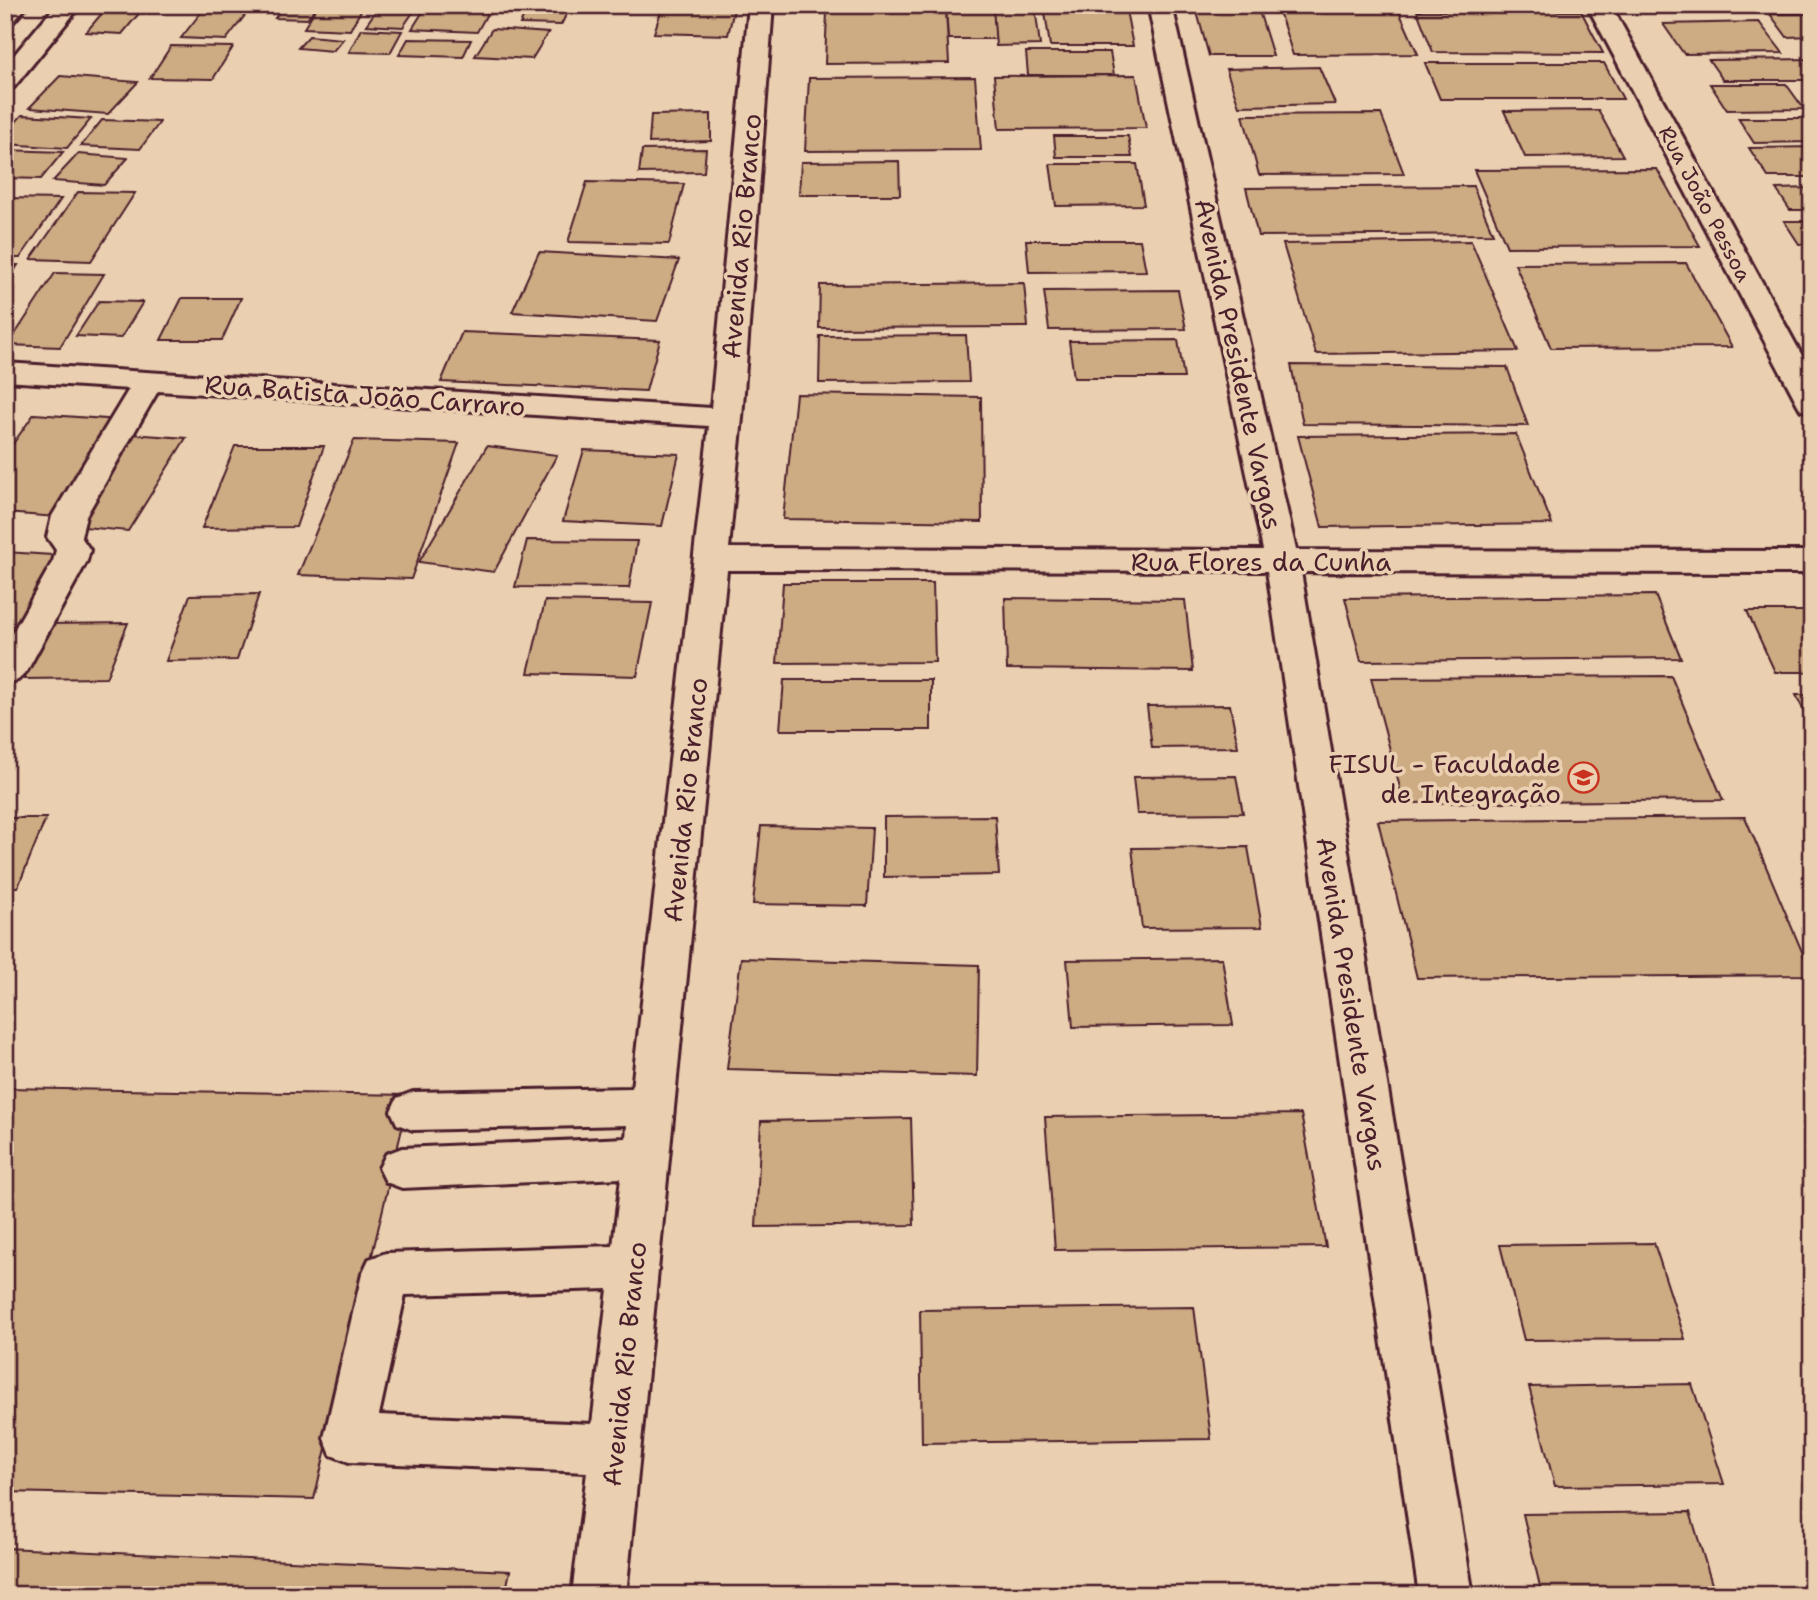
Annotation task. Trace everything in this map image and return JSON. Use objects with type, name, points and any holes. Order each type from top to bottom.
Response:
[{"type":"street","points":[[5,18],[16,5]]},
{"type":"street","points":[[5,82],[69,5]]},
{"type":"street","name":"Avenida Rio Branco","points":[[599,1595],[726,418],[761,5]]},
{"type":"street","name":"Avenida Presidente Vargas","points":[[1160,5],[1282,561],[1446,1595]]},
{"type":"street","name":"Rua João Pessoa","points":[[1599,5],[1812,402]]},
{"type":"street","name":"Rua Batista João Carraro","points":[[5,372],[726,418]]},
{"type":"street","points":[[5,671],[14,662],[69,561],[73,550],[64,537],[69,516],[149,381]]},
{"type":"street","name":"Rua Flores da Cunha","points":[[710,559],[1812,562]]},
{"type":"street","points":[[413,1111],[652,1107]]},
{"type":"street","points":[[402,1168],[647,1157]]},
{"type":"street","points":[[615,1449],[349,1438],[386,1274],[636,1267]]},
{"type":"building","points":[[109,5],[146,5],[122,34],[86,32]]},
{"type":"building","points":[[207,5],[253,5],[226,40],[181,38]]},
{"type":"building","points":[[284,5],[317,5],[307,19],[275,18]]},
{"type":"building","points":[[318,5],[364,5],[350,30],[304,28]]},
{"type":"building","points":[[380,5],[418,5],[403,27],[366,25]]},
{"type":"building","points":[[427,5],[492,5],[477,32],[412,29]]},
{"type":"building","points":[[530,5],[571,5],[561,25],[520,24]]},
{"type":"building","points":[[663,5],[735,5],[728,35],[654,33]]},
{"type":"building","points":[[1125,5],[1133,46],[1050,46],[1044,6]]},
{"type":"building","points":[[946,7],[993,7],[996,39],[948,39]]},
{"type":"building","points":[[993,7],[1035,7],[1040,45],[996,46]]},
{"type":"building","points":[[1397,7],[1418,54],[1293,55],[1278,8]]},
{"type":"building","points":[[827,11],[946,11],[949,63],[825,64]]},
{"type":"building","points":[[1259,11],[1273,56],[1209,56],[1197,12]]},
{"type":"building","points":[[1417,11],[1581,11],[1603,53],[1433,52]]},
{"type":"building","points":[[1770,14],[1812,14],[1812,36],[1787,37]]},
{"type":"building","points":[[1759,22],[1783,53],[1684,54],[1663,24]]},
{"type":"building","points":[[361,29],[402,31],[390,53],[349,52]]},
{"type":"building","points":[[492,29],[548,33],[532,59],[475,56]]},
{"type":"building","points":[[309,36],[343,39],[333,51],[298,48]]},
{"type":"building","points":[[408,39],[471,40],[463,57],[399,55]]},
{"type":"building","points":[[171,46],[233,47],[213,79],[150,78]]},
{"type":"building","points":[[1026,52],[1110,52],[1114,75],[1028,75]]},
{"type":"building","points":[[1812,59],[1812,80],[1723,80],[1709,60]]},
{"type":"building","points":[[1425,63],[1604,63],[1623,99],[1440,99]]},
{"type":"building","points":[[1319,67],[1335,104],[1239,106],[1226,69]]},
{"type":"building","points":[[1136,75],[1146,128],[999,129],[994,76]]},
{"type":"building","points":[[60,76],[138,82],[108,114],[29,108]]},
{"type":"building","points":[[975,77],[981,150],[805,151],[809,78]]},
{"type":"building","points":[[1710,84],[1786,84],[1804,109],[1727,110]]},
{"type":"building","points":[[1598,110],[1623,156],[1525,157],[1504,111]]},
{"type":"building","points":[[711,114],[711,141],[649,143],[651,115]]},
{"type":"building","points":[[1381,114],[1404,174],[1259,175],[1243,115]]},
{"type":"building","points":[[22,115],[91,119],[67,148],[5,144],[5,134]]},
{"type":"building","points":[[1738,118],[1805,118],[1812,128],[1812,142],[1754,143]]},
{"type":"building","points":[[102,120],[160,122],[140,149],[81,146]]},
{"type":"building","points":[[1054,136],[1128,136],[1132,157],[1056,157]]},
{"type":"building","points":[[1812,147],[1812,177],[1768,177],[1749,148]]},
{"type":"building","points":[[706,149],[704,172],[639,173],[642,150]]},
{"type":"building","points":[[5,150],[63,152],[41,179],[5,178]]},
{"type":"building","points":[[78,154],[128,158],[104,185],[53,181]]},
{"type":"building","points":[[899,161],[900,195],[799,195],[801,162]]},
{"type":"building","points":[[1050,164],[1137,164],[1144,205],[1056,206]]},
{"type":"building","points":[[1657,169],[1700,246],[1507,247],[1474,170]]},
{"type":"building","points":[[587,182],[684,184],[669,244],[568,242]]},
{"type":"building","points":[[1473,186],[1493,234],[1258,236],[1246,188]]},
{"type":"building","points":[[1812,188],[1812,210],[1790,210],[1776,189]]},
{"type":"building","points":[[78,192],[135,193],[91,261],[31,259]]},
{"type":"building","points":[[5,198],[61,199],[20,258],[5,258]]},
{"type":"building","points":[[1784,221],[1812,221],[1812,243],[1799,244]]},
{"type":"building","points":[[1026,240],[1140,240],[1146,271],[1029,272]]},
{"type":"building","points":[[1471,241],[1518,351],[1316,354],[1283,244]]},
{"type":"building","points":[[539,252],[679,260],[657,321],[512,312]]},
{"type":"building","points":[[1686,263],[1732,347],[1551,348],[1515,264]]},
{"type":"building","points":[[5,265],[18,265],[5,285]]},
{"type":"building","points":[[55,273],[104,274],[60,347],[8,345]]},
{"type":"building","points":[[1024,283],[1028,327],[819,328],[820,285]]},
{"type":"building","points":[[1178,290],[1186,329],[1049,330],[1044,291]]},
{"type":"building","points":[[182,298],[241,298],[222,340],[161,340]]},
{"type":"building","points":[[99,301],[143,302],[121,338],[76,336]]},
{"type":"building","points":[[462,332],[660,340],[646,391],[441,382]]},
{"type":"building","points":[[966,335],[969,382],[819,383],[820,336]]},
{"type":"building","points":[[1178,340],[1184,378],[1074,378],[1069,341]]},
{"type":"building","points":[[1291,365],[1507,367],[1528,426],[1303,424]]},
{"type":"building","points":[[796,394],[981,397],[982,522],[783,519]]},
{"type":"building","points":[[34,414],[120,420],[57,517],[5,513],[5,455]]},
{"type":"building","points":[[131,434],[186,438],[128,531],[72,526]]},
{"type":"building","points":[[1516,434],[1552,524],[1322,527],[1298,436]]},
{"type":"building","points":[[354,440],[459,443],[411,579],[298,575]]},
{"type":"building","points":[[235,446],[324,446],[296,527],[202,528]]},
{"type":"building","points":[[487,446],[557,455],[494,572],[419,562]]},
{"type":"building","points":[[584,450],[679,454],[662,526],[563,521]]},
{"type":"building","points":[[527,540],[637,541],[629,588],[515,587]]},
{"type":"building","points":[[5,552],[68,556],[5,656]]},
{"type":"building","points":[[783,583],[933,583],[935,662],[777,663]]},
{"type":"building","points":[[259,594],[237,660],[166,661],[190,595]]},
{"type":"building","points":[[1655,595],[1681,658],[1361,661],[1345,598]]},
{"type":"building","points":[[1005,598],[1185,600],[1193,671],[1007,669]]},
{"type":"building","points":[[545,601],[652,603],[637,676],[528,673]]},
{"type":"building","points":[[1747,611],[1812,611],[1812,672],[1775,672]]},
{"type":"building","points":[[128,623],[106,678],[24,679],[49,624]]},
{"type":"building","points":[[1671,676],[1723,800],[1404,803],[1371,678]]},
{"type":"building","points":[[784,680],[931,680],[931,730],[780,730]]},
{"type":"building","points":[[1796,695],[1812,695],[1812,727]]},
{"type":"building","points":[[1230,705],[1238,747],[1152,748],[1147,706]]},
{"type":"building","points":[[1236,776],[1243,813],[1137,814],[1133,777]]},
{"type":"building","points":[[995,816],[999,875],[884,877],[884,817]]},
{"type":"building","points":[[1745,817],[1812,975],[1417,978],[1378,821]]},
{"type":"building","points":[[5,818],[46,818],[18,887],[5,887]]},
{"type":"building","points":[[761,826],[872,828],[867,906],[753,904]]},
{"type":"building","points":[[1248,847],[1262,927],[1142,928],[1132,848]]},
{"type":"building","points":[[741,958],[979,965],[977,1076],[727,1069]]},
{"type":"building","points":[[1222,958],[1233,1025],[1073,1027],[1067,960]]},
{"type":"building","points":[[5,1088],[410,1095],[314,1499],[5,1492]]},
{"type":"building","points":[[1301,1114],[1326,1247],[1055,1250],[1045,1117]]},
{"type":"building","points":[[911,1118],[914,1225],[756,1227],[761,1121]]},
{"type":"building","points":[[1654,1243],[1685,1339],[1524,1340],[1500,1245]]},
{"type":"building","points":[[1194,1307],[1211,1439],[922,1443],[920,1310]]},
{"type":"building","points":[[1692,1384],[1724,1484],[1555,1486],[1529,1387]]},
{"type":"building","points":[[1690,1512],[1715,1594],[1542,1595],[1523,1514]]},
{"type":"building","points":[[5,1548],[510,1571],[505,1595],[5,1595]]},
{"type":"place","name":"FISUL - Faculdade de Integração","points":[[1584,778]]}]
